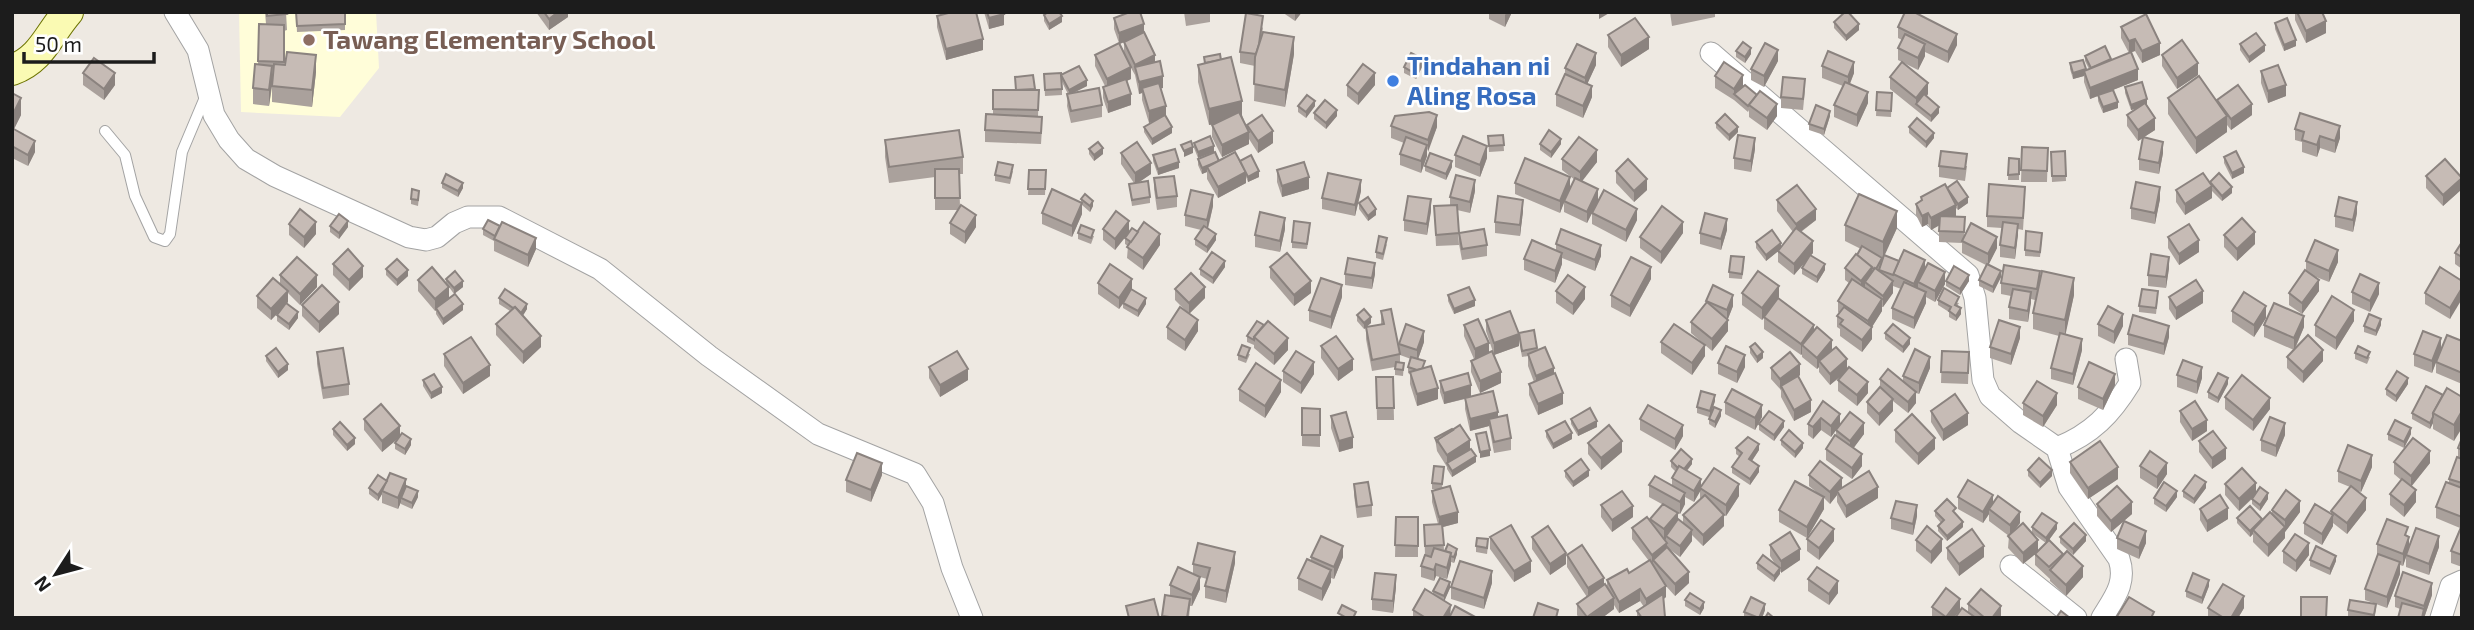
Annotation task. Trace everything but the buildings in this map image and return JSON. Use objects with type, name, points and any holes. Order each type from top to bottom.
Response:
[{"type":"main road","points":[[12,70],[40,54],[53,29],[68,12]]},
{"type":"street","points":[[175,12],[198,50],[215,114],[229,140],[246,159],[275,176],[410,237],[426,240],[438,237],[453,223],[468,217],[499,217],[600,269],[709,356],[818,434],[915,474],[933,503],[952,568],[972,618]]},
{"type":"street","points":[[1711,53],[1961,267],[1973,286],[1983,380],[1990,396],[2021,423],[2057,448],[2069,487],[2119,559],[2123,571],[2122,585],[2102,618]]},
{"type":"street","points":[[2057,448],[2090,433],[2109,414],[2130,383],[2126,359]]},
{"type":"street","points":[[2011,566],[2076,618]]},
{"type":"street","points":[[2441,618],[2451,586],[2462,580]]},
{"type":"lane","points":[[105,131],[125,155],[135,196],[154,237],[165,241],[170,234],[182,152],[207,92]]},
{"type":"shaded area","name":"Tawang Elementary School","points":[[239,12],[376,12],[379,68],[340,117],[241,112]]},
{"type":"place","name":"Tawang Elementary School","points":[[309,40]]},
{"type":"place","name":"Tindahan ni Aling Rosa","points":[[1393,81]]}]
